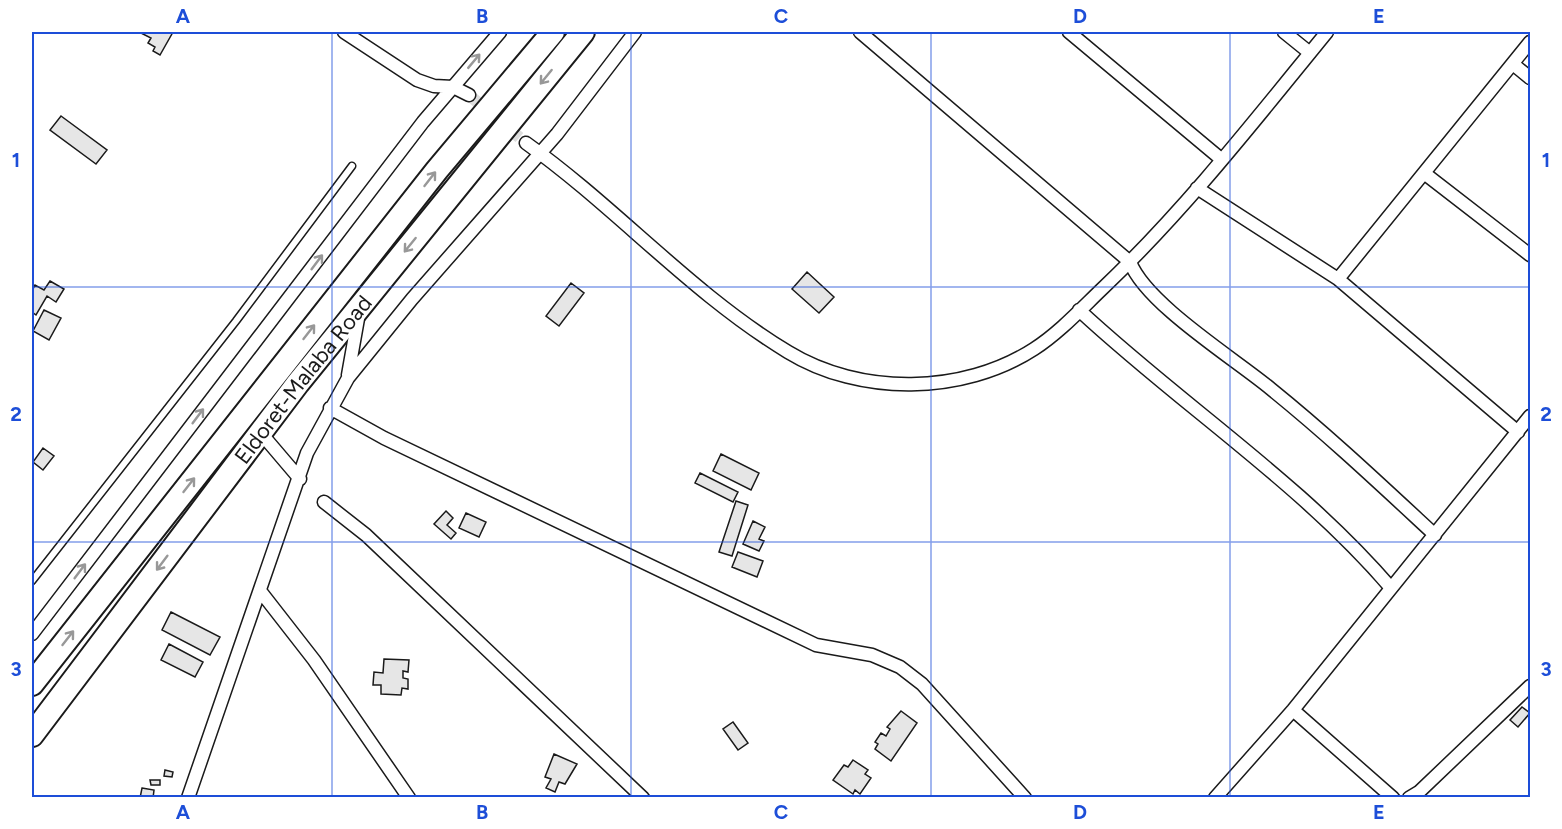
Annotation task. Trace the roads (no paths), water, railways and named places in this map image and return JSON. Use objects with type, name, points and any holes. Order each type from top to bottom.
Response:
[{"type":"highway","name":"Eldoret-Malaba Road","points":[[32,684],[430,179],[554,32]]},
{"type":"highway","name":"Eldoret-Malaba Road","points":[[32,735],[260,432],[583,32]]},
{"type":"street","points":[[344,32],[417,80],[434,86],[453,87],[469,95]]},
{"type":"street","points":[[32,634],[453,87],[500,32]]},
{"type":"street","points":[[188,798],[300,479],[307,453],[330,408],[348,378],[412,298],[540,153],[635,32]]},
{"type":"street","points":[[860,32],[1130,262],[1143,284],[1170,309],[1330,439],[1435,535]]},
{"type":"street","points":[[1069,32],[1221,159]]},
{"type":"street","points":[[1284,32],[1310,53]]},
{"type":"street","points":[[526,143],[737,318],[788,352],[840,374],[886,382],[929,384],[971,377],[1033,350],[1079,310],[1130,262],[1197,188],[1327,32]]},
{"type":"street","points":[[1338,279],[1530,42]]},
{"type":"street","points":[[1513,64],[1530,78]]},
{"type":"street","points":[[1424,173],[1530,255]]},
{"type":"street","points":[[1197,188],[1338,279],[1518,432]]},
{"type":"street","points":[[348,378],[360,309]]},
{"type":"street","points":[[1079,310],[1293,489],[1366,559],[1391,588]]},
{"type":"street","points":[[330,408],[384,438],[816,645],[872,655],[900,667],[922,684],[1025,798]]},
{"type":"street","points":[[1215,798],[1293,710],[1530,416]]},
{"type":"street","points":[[260,432],[300,479]]},
{"type":"street","points":[[324,502],[366,535],[643,798]]},
{"type":"street","points":[[261,592],[314,660],[409,798]]},
{"type":"street","points":[[1409,798],[1419,792],[1530,686]]},
{"type":"street","points":[[1293,710],[1393,798]]},
{"type":"lane","points":[[32,580],[236,321],[352,165]]},
{"type":"tunnel","points":[[469,95],[526,143]]}]
